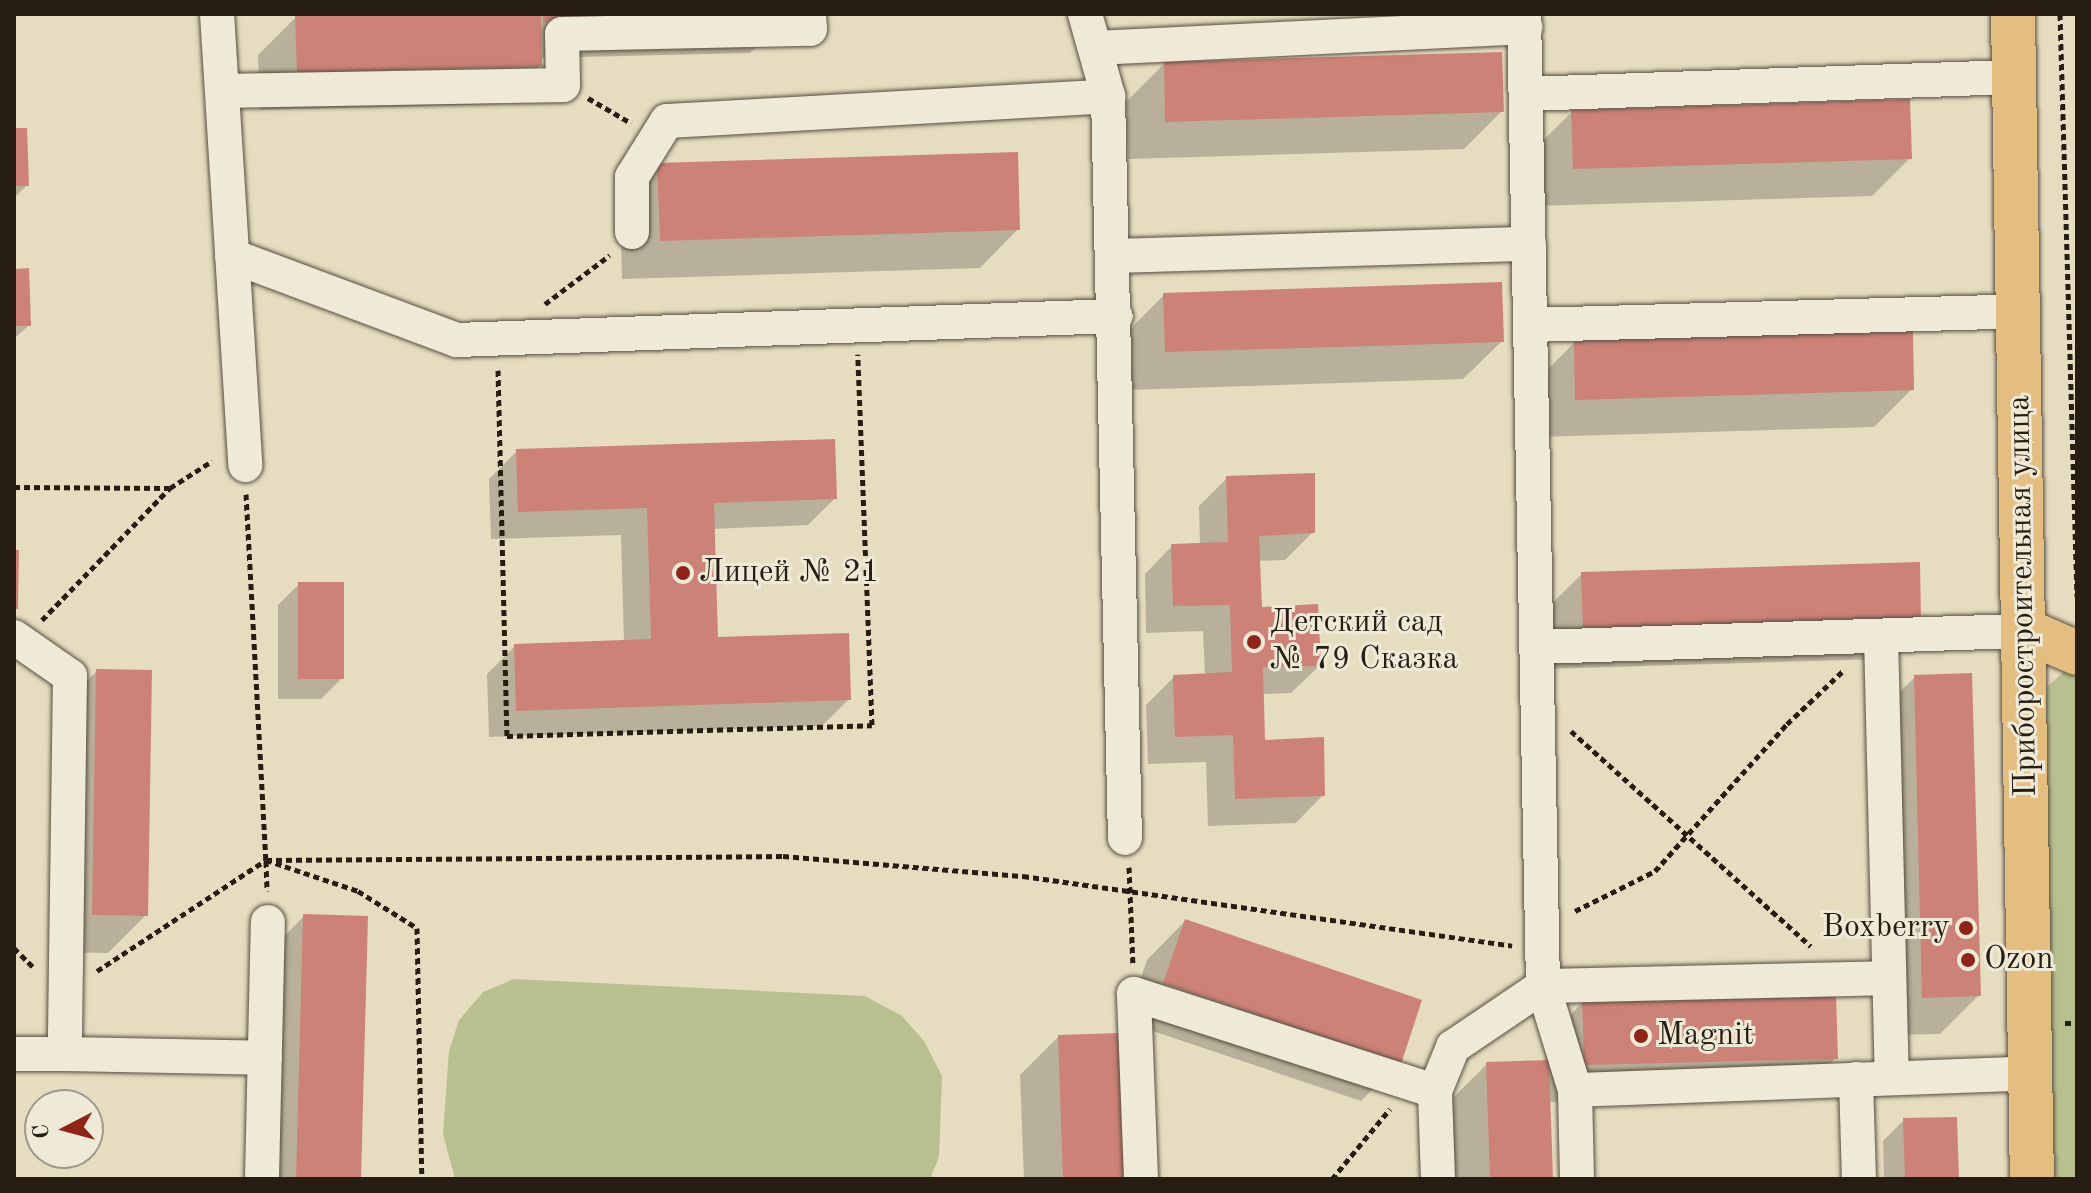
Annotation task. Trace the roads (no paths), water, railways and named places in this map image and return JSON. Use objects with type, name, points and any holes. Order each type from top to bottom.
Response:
[{"type":"main road","name":"Приборостроительная улица","points":[[2013,14],[2026,631],[2032,1179]]},
{"type":"main road","points":[[2026,631],[2077,653]]},
{"type":"lane","points":[[217,14],[244,453]]},
{"type":"lane","points":[[222,91],[563,85],[562,34],[810,29],[809,14]]},
{"type":"lane","points":[[1085,14],[1108,96],[1116,316],[1125,838]]},
{"type":"lane","points":[[1097,48],[1524,20],[1543,986],[1575,1090],[1577,1179]]},
{"type":"lane","points":[[1526,94],[2013,77]]},
{"type":"lane","points":[[632,232],[632,177],[667,121],[1108,96]]},
{"type":"lane","points":[[1114,256],[1529,244]]},
{"type":"lane","points":[[232,256],[457,340],[1116,316]]},
{"type":"lane","points":[[1530,325],[2017,311]]},
{"type":"lane","points":[[1537,647],[2026,631]]},
{"type":"lane","points":[[1881,636],[1892,1077]]},
{"type":"lane","points":[[18,639],[70,676],[65,1054]]},
{"type":"lane","points":[[262,1179],[268,922]]},
{"type":"lane","points":[[1438,1179],[1424,1086],[1453,1047],[1543,986],[1888,978]]},
{"type":"lane","points":[[1141,1179],[1134,994],[1424,1086]]},
{"type":"lane","points":[[14,1054],[265,1058]]},
{"type":"lane","points":[[1575,1090],[2031,1073]]},
{"type":"lane","points":[[1856,1079],[1859,1179]]},
{"type":"place","name":"Лицей № 21","points":[[683,573]]},
{"type":"place","name":"Детский сад № 79 Сказка","points":[[1254,642]]},
{"type":"place","name":"Boxberry","points":[[1966,928]]},
{"type":"place","name":"Ozon","points":[[1968,960]]},
{"type":"place","name":"Magnit","points":[[1641,1036]]}]
